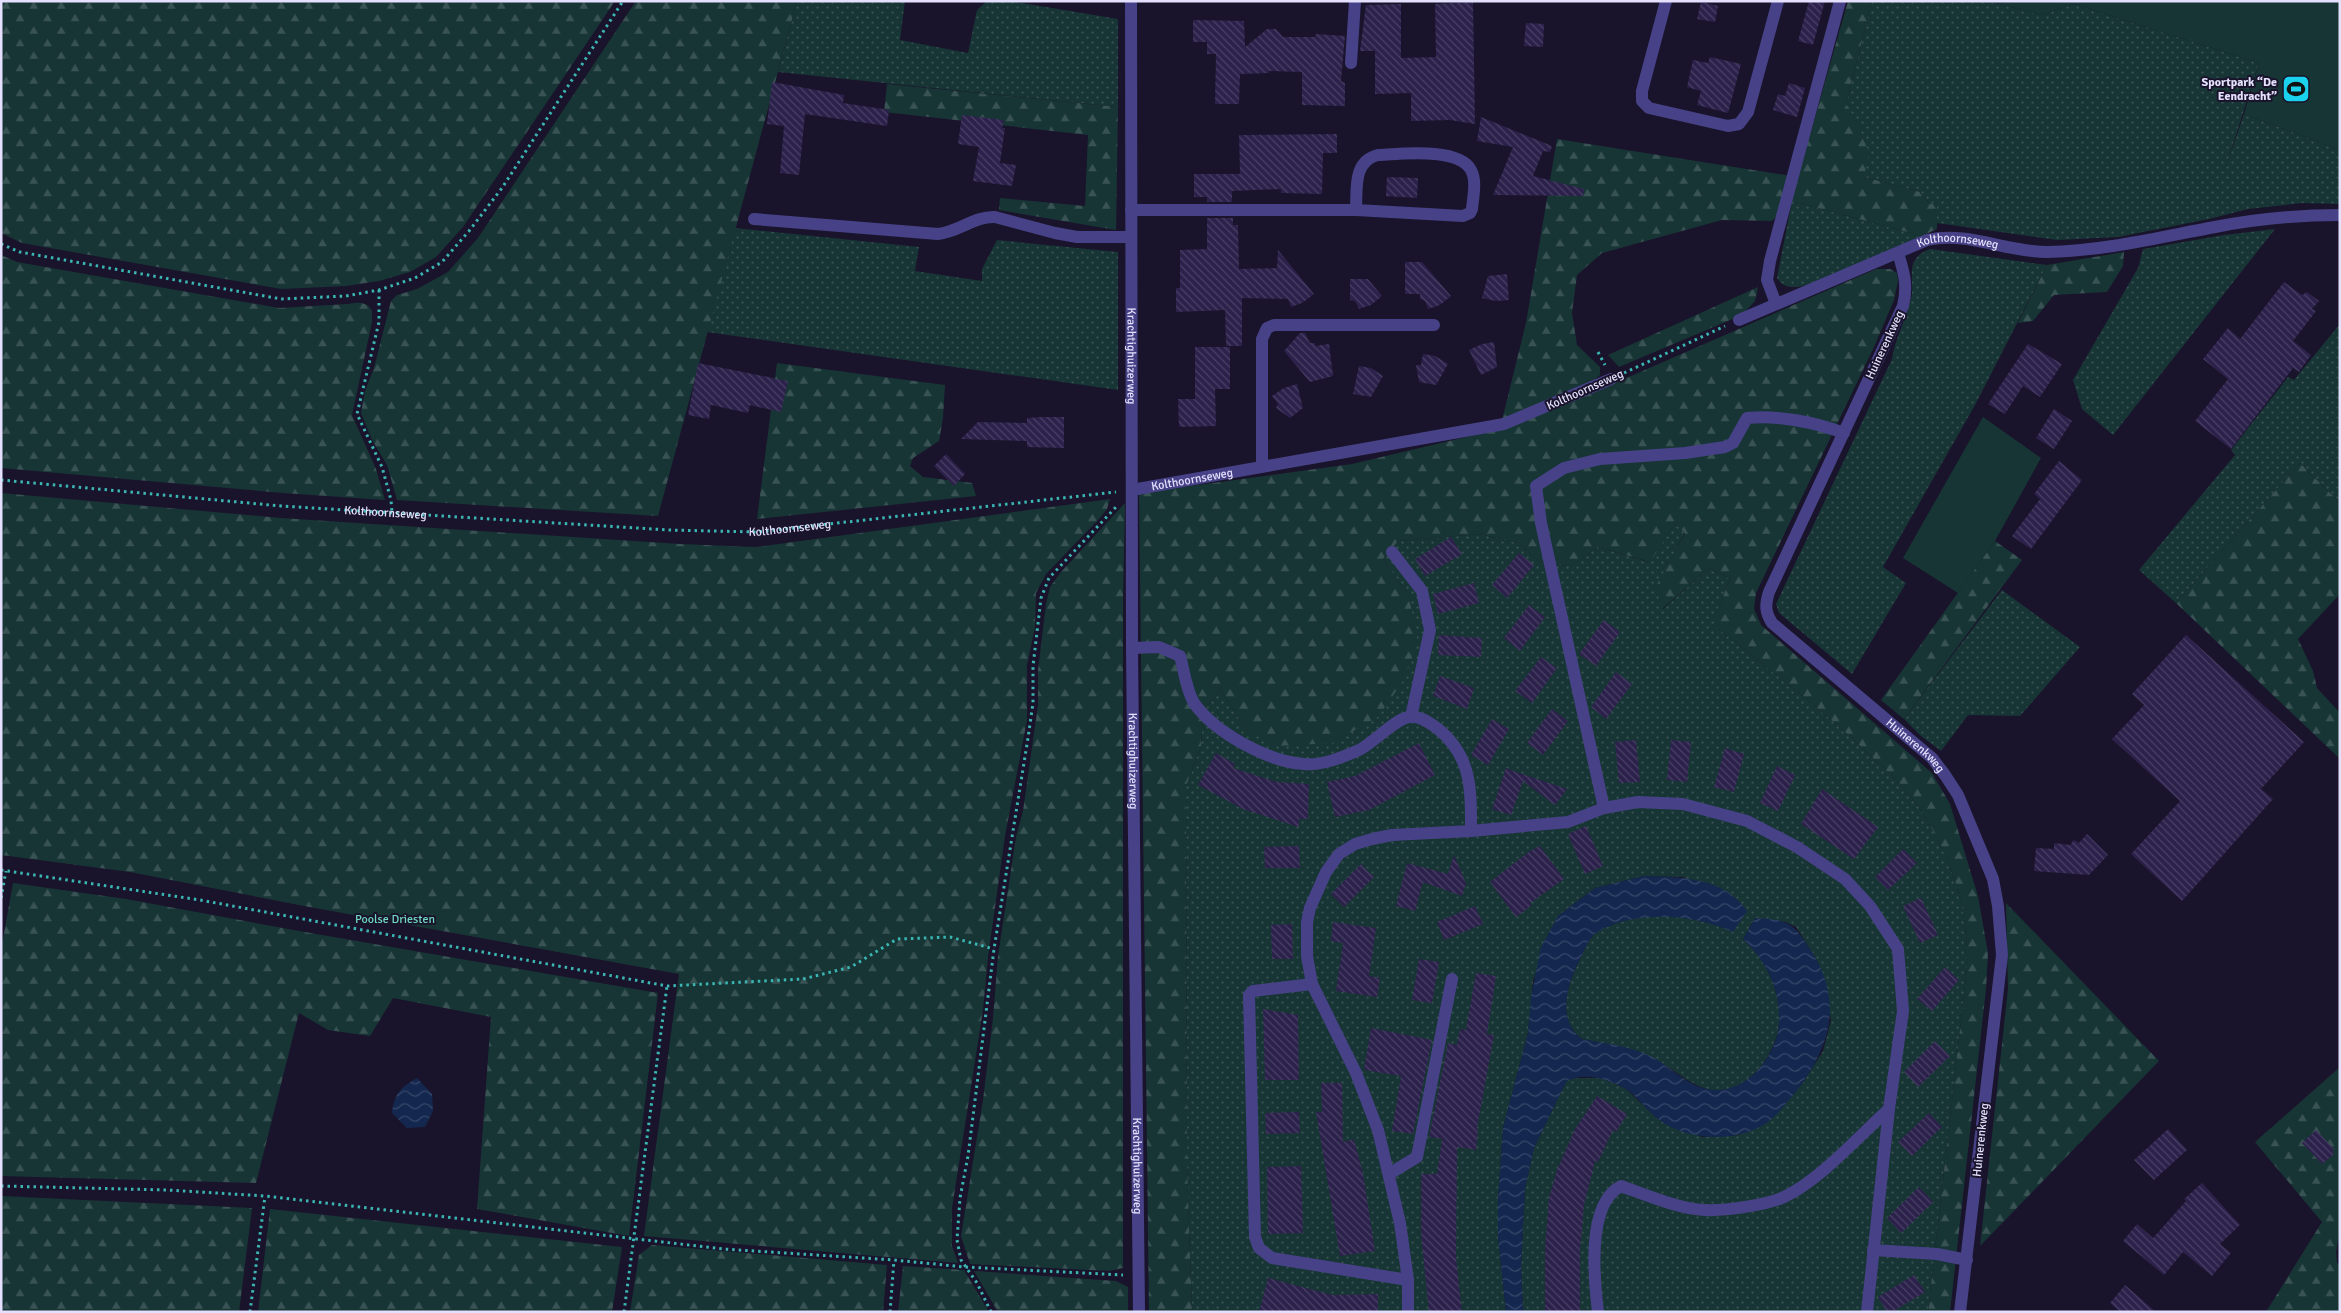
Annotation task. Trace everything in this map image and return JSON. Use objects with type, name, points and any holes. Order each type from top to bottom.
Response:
[{"type":"street","name":"Krachtighuizerweg","points":[[1131,1],[1132,648],[1139,1312]]},
{"type":"street","points":[[1351,63],[1355,1]]},
{"type":"street","points":[[1666,1],[1642,91],[1642,101],[1649,108],[1728,126],[1739,124],[1748,112],[1778,1]]},
{"type":"street","points":[[1776,304],[1767,280],[1770,261],[1840,1]]},
{"type":"street","points":[[1131,210],[1356,210],[1467,215],[1472,209],[1474,182],[1472,171],[1467,164],[1454,157],[1440,154],[1378,154],[1368,157],[1360,168],[1356,210]]},
{"type":"street","name":"Kolthoornseweg","points":[[1739,320],[1928,240],[1945,236],[2008,248],[2046,252],[2090,249],[2271,218],[2340,215]]},
{"type":"street","points":[[754,219],[938,234],[950,232],[986,216],[1077,237],[1131,237]]},
{"type":"street","name":"Huinerenkweg","points":[[1898,253],[1906,276],[1907,292],[1904,306],[1770,592],[1766,602],[1766,614],[1776,628],[1932,758],[1958,795],[1993,879],[1998,906],[2002,955],[1960,1312]]},
{"type":"street","points":[[1262,466],[1262,339],[1267,328],[1274,325],[1434,325]]},
{"type":"street","name":"Kolthoornseweg","points":[[1132,490],[1504,424],[1612,379]]},
{"type":"street","points":[[1604,808],[1541,523],[1536,486],[1564,468],[1600,459],[1685,453],[1725,447],[1733,443],[1747,418],[1765,416],[1828,427],[1844,434]]},
{"type":"street","points":[[1392,552],[1422,591],[1430,630],[1410,717]]},
{"type":"street","points":[[1132,648],[1159,648],[1180,656],[1194,702],[1208,718],[1263,754],[1289,762],[1306,765],[1329,761],[1360,749],[1383,734],[1398,721],[1410,717],[1429,722],[1453,741],[1466,768],[1471,797],[1471,831]]},
{"type":"street","points":[[1408,1312],[1408,1280],[1400,1223],[1378,1130],[1356,1073],[1312,984],[1307,956],[1307,922],[1310,908],[1326,872],[1339,854],[1355,844],[1392,835],[1471,831],[1568,822],[1604,808],[1638,802],[1683,804],[1747,821],[1797,847],[1845,879],[1870,906],[1898,949],[1902,1011],[1889,1109],[1867,1312]]},
{"type":"street","points":[[1389,1174],[1417,1157],[1452,979]]},
{"type":"street","points":[[1312,984],[1253,991],[1250,995],[1255,1237],[1259,1248],[1272,1258],[1408,1280]]},
{"type":"street","points":[[1598,1312],[1594,1273],[1599,1213],[1611,1191],[1621,1186],[1662,1201],[1704,1210],[1738,1208],[1783,1197],[1816,1175],[1889,1109]]},
{"type":"street","points":[[1873,1250],[1937,1254],[1967,1260]]},
{"type":"path","points":[[1,244],[20,252],[281,299],[346,296],[379,290],[416,278],[442,262],[502,188],[623,1]]},
{"type":"path","points":[[379,290],[379,322],[357,414],[382,467],[391,500],[392,513]]},
{"type":"path","name":"Kolthoornseweg","points":[[1612,379],[1739,320]]},
{"type":"path","name":"Kolthoornseweg","points":[[1,480],[281,506],[669,530],[757,532],[1132,490]]},
{"type":"path","points":[[991,1312],[977,1283],[964,1267],[957,1240],[960,1198],[968,1156],[994,949],[1028,738],[1032,703],[1033,666],[1041,598],[1049,578],[1132,490]]},
{"type":"path","points":[[1,870],[200,900],[667,986],[803,979],[851,967],[896,939],[950,937],[994,949]]},
{"type":"path","points":[[1,898],[6,871]]},
{"type":"path","points":[[624,1312],[667,986]]},
{"type":"path","points":[[1,1186],[167,1190],[265,1196],[723,1249],[894,1260],[964,1267],[1114,1275],[1139,1274]]},
{"type":"path","points":[[250,1312],[265,1196]]},
{"type":"path","points":[[890,1312],[894,1260]]},
{"type":"green space","points":[[1,1],[615,1],[463,227],[436,257],[410,272],[379,281],[346,286],[281,289],[22,243],[1,233]]},
{"type":"green space","points":[[636,1],[797,1],[658,516],[397,500],[387,465],[372,440],[361,413],[365,391],[374,368],[391,301],[397,295],[417,289],[448,272],[478,238]]},
{"type":"green space","points":[[797,1],[905,1],[900,40],[968,53],[977,10],[986,2],[1010,1],[1118,19],[1118,107],[778,72]]},
{"type":"green space","points":[[1848,1],[1872,1],[1846,104],[1857,122],[1869,153],[1864,177],[1920,192],[1930,204],[1937,202],[1937,229],[1922,236],[1792,201],[1772,221],[1722,220],[1602,253],[1577,275],[1572,313],[1577,345],[1600,367],[1600,375],[1589,384],[1502,420],[1526,323],[1557,139],[1798,177]]},
{"type":"green space","points":[[1872,1],[1988,1],[2041,15],[2074,4],[2259,63],[2226,166],[2244,114],[2340,150],[2340,204],[2303,203],[2248,209],[2209,219],[2118,237],[2057,240],[1937,223],[1937,203],[1930,204],[1920,192],[1864,177],[1846,104]]},
{"type":"green space","name":"Sportpark “De Eendracht”","points":[[1988,1],[2340,1],[2340,150],[2244,114],[2259,63],[2074,4],[2041,15]]},
{"type":"green space","points":[[887,84],[1118,107],[1116,230],[999,210],[1000,198],[1085,206],[1088,135],[884,112]]},
{"type":"green space","points":[[1792,201],[1922,236],[1807,285],[1786,286],[1777,278]]},
{"type":"green space","points":[[735,228],[919,247],[915,271],[982,281],[982,269],[997,240],[1118,252],[1118,390],[707,332]]},
{"type":"green space","points":[[2275,229],[2113,435],[2082,409],[2073,380],[2138,268],[2143,249],[2224,235]]},
{"type":"green space","points":[[1930,249],[2047,265],[1975,405],[1883,567],[1906,583],[1852,674],[1779,613],[1776,604],[1892,359],[1911,299],[1913,264],[1924,251]]},
{"type":"green space","points":[[2124,252],[2123,266],[2107,292],[2054,295],[2033,321],[2018,323],[2047,265]]},
{"type":"green space","points":[[1,255],[17,262],[279,308],[359,303],[368,305],[372,311],[372,322],[352,415],[376,469],[385,500],[1,468]]},
{"type":"green space","points":[[1876,269],[1890,269],[1897,273],[1898,281],[1894,300],[1874,347],[1756,593],[1754,609],[1761,625],[1932,773],[1950,804],[1978,896],[1988,953],[1986,989],[1950,1312],[1928,1312],[1967,967],[1965,924],[1956,883],[1949,863],[1930,825],[1903,787],[1836,724],[1716,627],[1716,614],[1730,579],[1709,568],[1662,609],[1656,586],[1685,533],[1675,524],[1650,562],[1598,547],[1570,566],[1541,563],[1519,543],[1479,534],[1398,541],[1383,559],[1409,597],[1418,643],[1401,684],[1378,717],[1332,743],[1277,746],[1247,731],[1220,690],[1203,712],[1201,747],[1186,786],[1187,1164],[1192,1312],[1149,1312],[1139,493],[1352,464],[1500,429],[1631,376]]},
{"type":"green space","points":[[1758,287],[1755,301],[1742,315],[1619,367],[1608,355]]},
{"type":"green space","points":[[2340,324],[2340,503],[2300,463],[2176,603],[2139,570],[2235,455],[2231,450],[2288,377],[2294,380]]},
{"type":"green space","points":[[777,363],[945,385],[943,418],[939,441],[913,458],[910,466],[923,477],[972,483],[976,496],[757,519]]},
{"type":"green space","points":[[1983,417],[2041,458],[1995,541],[1958,593],[1903,558]]},
{"type":"green space","points":[[2300,463],[2340,503],[2340,594],[2298,639],[2313,671],[2317,688],[2340,713],[2339,758],[2176,603]]},
{"type":"green space","name":"Poolse Driesten","points":[[1,493],[281,518],[680,544],[756,547],[1110,499],[1107,509],[1099,519],[1046,574],[1036,593],[1035,627],[1027,665],[1027,720],[1005,836],[988,957],[983,1010],[952,1208],[952,1246],[958,1263],[644,1236],[679,974],[304,906],[130,872],[1,855]]},
{"type":"green space","points":[[1125,503],[1123,602],[1123,1268],[1109,1271],[970,1264],[961,1236],[983,1100],[998,956],[1016,837],[1023,811],[1038,705],[1038,670],[1046,604],[1050,587],[1061,572]]},
{"type":"green space","points":[[1675,524],[1685,532],[1657,586],[1663,609],[1709,568],[1730,579],[1716,614],[1716,627],[1836,724],[1903,787],[1930,825],[1949,863],[1956,883],[1965,924],[1967,967],[1928,1312],[1523,1312],[1521,1265],[1525,1188],[1534,1148],[1566,1082],[1572,1078],[1601,1078],[1625,1088],[1659,1120],[1702,1137],[1738,1135],[1766,1123],[1802,1084],[1823,1051],[1831,1020],[1818,962],[1796,927],[1786,922],[1755,918],[1743,939],[1759,956],[1775,987],[1779,1023],[1777,1035],[1766,1059],[1747,1080],[1724,1090],[1711,1090],[1697,1085],[1642,1054],[1582,1039],[1573,1030],[1568,1021],[1566,1010],[1567,998],[1577,965],[1591,937],[1596,933],[1611,925],[1627,920],[1663,916],[1700,921],[1733,932],[1684,877],[1644,876],[1595,888],[1558,916],[1533,981],[1528,1033],[1503,1128],[1498,1200],[1498,1236],[1506,1312],[1192,1312],[1187,1164],[1186,786],[1201,747],[1203,712],[1220,690],[1247,731],[1409,597],[1383,559],[1398,541],[1479,534],[1519,543],[1541,563],[1570,566],[1598,547],[1649,562]]},
{"type":"green space","points":[[1995,541],[2022,560],[1904,719],[1881,700]]},
{"type":"green space","points":[[2002,590],[2080,647],[2020,716],[1968,715],[1941,751],[1921,736],[1904,719]]},
{"type":"green space","points":[[13,883],[126,899],[658,993],[629,1236],[477,1209],[491,1017],[393,998],[370,1036],[328,1030],[299,1013],[256,1183],[1,1176],[1,950]]},
{"type":"green space","points":[[2006,903],[2159,1061],[1980,1246],[2008,989]]},
{"type":"green space","points":[[2340,1067],[2340,1231],[2336,1252],[2337,1263],[2340,1265],[2340,1312],[2266,1312],[2322,1222],[2255,1142]]},
{"type":"green space","points":[[1,1196],[252,1208],[239,1312],[1,1312]]},
{"type":"green space","points":[[270,1209],[622,1247],[612,1312],[258,1312]]},
{"type":"green space","points":[[652,1245],[887,1265],[883,1312],[630,1312],[639,1255]]},
{"type":"green space","points":[[903,1266],[964,1270],[989,1312],[898,1312]]},
{"type":"green space","points":[[974,1271],[1116,1281],[1128,1287],[1128,1312],[998,1312]]},
{"type":"water","points":[[1644,876],[1672,877],[1714,885],[1726,891],[1747,911],[1733,932],[1700,921],[1682,918],[1645,917],[1611,925],[1596,933],[1591,937],[1577,965],[1567,998],[1566,1010],[1568,1021],[1573,1030],[1582,1039],[1624,1047],[1648,1055],[1688,1082],[1703,1088],[1717,1090],[1731,1088],[1744,1082],[1755,1073],[1772,1050],[1779,1023],[1775,987],[1759,956],[1743,939],[1755,918],[1776,920],[1790,925],[1812,952],[1822,971],[1828,989],[1829,1025],[1824,1043],[1806,1077],[1781,1110],[1765,1124],[1753,1130],[1725,1137],[1696,1135],[1670,1126],[1658,1119],[1629,1091],[1603,1079],[1580,1077],[1566,1082],[1534,1148],[1525,1188],[1521,1265],[1523,1312],[1506,1312],[1498,1236],[1498,1200],[1503,1128],[1528,1033],[1531,997],[1541,947],[1558,916],[1595,888]]},
{"type":"water","points":[[417,1078],[432,1094],[433,1111],[425,1127],[407,1128],[392,1113],[394,1101],[399,1092]]},
{"type":"building","points":[[1809,1],[1825,1],[1813,45],[1798,41]]},
{"type":"building","points":[[1473,2],[1475,124],[1450,120],[1411,121],[1411,93],[1375,94],[1375,51],[1360,51],[1366,5],[1401,4],[1401,58],[1436,57],[1435,4]]},
{"type":"building","points":[[1701,2],[1718,6],[1715,22],[1697,19]]},
{"type":"building","points":[[1193,20],[1244,21],[1245,47],[1267,29],[1276,29],[1283,37],[1315,37],[1316,34],[1345,36],[1341,81],[1345,83],[1345,106],[1302,105],[1302,72],[1269,71],[1269,73],[1240,74],[1239,104],[1215,104],[1216,54],[1207,54],[1207,42],[1193,42]]},
{"type":"building","points":[[1526,23],[1544,24],[1543,47],[1524,46]]},
{"type":"building","points":[[1710,57],[1741,64],[1728,113],[1697,105],[1701,91],[1687,87],[1693,60],[1708,63]]},
{"type":"building","points":[[772,82],[844,95],[843,103],[889,110],[887,126],[805,114],[799,175],[780,173],[784,126],[767,124]]},
{"type":"building","points":[[1789,83],[1805,88],[1797,117],[1773,110],[1778,94],[1785,96]]},
{"type":"building","points":[[962,115],[1004,120],[1002,128],[1005,128],[1000,163],[1016,165],[1012,186],[973,181],[979,147],[958,144]]},
{"type":"building","points":[[1481,117],[1552,146],[1550,152],[1543,151],[1533,176],[1584,189],[1583,196],[1493,195],[1513,147],[1477,141]]},
{"type":"building","points":[[1337,134],[1337,153],[1323,153],[1322,194],[1281,193],[1281,189],[1232,191],[1232,202],[1207,202],[1207,197],[1194,197],[1194,174],[1240,174],[1239,135]]},
{"type":"building","points":[[1387,177],[1418,178],[1417,198],[1386,196]]},
{"type":"building","points":[[1207,218],[1233,218],[1233,225],[1238,225],[1239,269],[1277,268],[1278,250],[1314,294],[1302,303],[1291,307],[1288,299],[1242,298],[1242,346],[1226,346],[1225,310],[1176,312],[1176,288],[1180,288],[1180,250],[1207,249]]},
{"type":"building","points":[[1405,262],[1422,262],[1451,296],[1440,305],[1428,309],[1425,301],[1420,299],[1420,294],[1405,294]]},
{"type":"building","points":[[1507,274],[1509,300],[1496,301],[1482,298],[1488,276]]},
{"type":"building","points":[[1350,279],[1368,279],[1382,296],[1371,305],[1359,309],[1355,301],[1350,300]]},
{"type":"building","points":[[2284,282],[2302,295],[2307,292],[2319,301],[2312,309],[2316,311],[2293,341],[2311,355],[2299,372],[2293,368],[2231,449],[2195,421],[2228,379],[2203,359],[2228,328],[2240,339]]},
{"type":"building","points":[[1300,333],[1305,333],[1310,343],[1315,343],[1315,346],[1329,344],[1333,376],[1310,382],[1284,351]]},
{"type":"building","points":[[1494,342],[1497,367],[1481,375],[1469,350],[1482,344]]},
{"type":"building","points":[[2028,344],[2062,364],[2040,397],[2023,386],[2005,414],[1988,404]]},
{"type":"building","points":[[1195,347],[1230,347],[1230,389],[1215,389],[1216,426],[1179,427],[1178,399],[1195,399]]},
{"type":"building","points":[[1423,354],[1435,356],[1448,364],[1436,385],[1419,382],[1416,365],[1421,365]]},
{"type":"building","points":[[698,363],[788,381],[781,412],[750,405],[748,413],[711,405],[709,419],[688,415]]},
{"type":"building","points":[[1359,366],[1371,368],[1383,376],[1371,397],[1353,394]]},
{"type":"building","points":[[1297,384],[1303,408],[1290,418],[1276,408],[1278,404],[1272,396],[1284,388]]},
{"type":"building","points":[[2054,409],[2072,421],[2054,449],[2036,438]]},
{"type":"building","points":[[1064,417],[1064,448],[1027,447],[1027,441],[961,439],[978,422],[1027,423],[1027,418]]},
{"type":"building","points":[[946,454],[965,474],[954,486],[934,466]]},
{"type":"building","points":[[2059,461],[2082,480],[2031,549],[2012,536],[2040,499],[2034,494]]},
{"type":"building","points":[[1451,537],[1462,554],[1425,576],[1415,559]]},
{"type":"building","points":[[1519,553],[1534,565],[1507,598],[1492,585]]},
{"type":"building","points":[[1474,583],[1479,603],[1438,614],[1433,594]]},
{"type":"building","points":[[1529,605],[1545,617],[1520,651],[1504,638]]},
{"type":"building","points":[[1604,620],[1620,632],[1596,666],[1579,654]]},
{"type":"building","points":[[1439,635],[1482,638],[1481,657],[1438,655]]},
{"type":"building","points":[[2186,635],[2304,742],[2261,789],[2273,799],[2182,901],[2131,854],[2180,801],[2112,739],[2144,705],[2132,694]]},
{"type":"building","points":[[1541,657],[1557,668],[1532,703],[1515,691]]},
{"type":"building","points":[[1616,672],[1632,684],[1606,719],[1591,707]]},
{"type":"building","points":[[1440,676],[1474,688],[1467,709],[1433,696]]},
{"type":"building","points":[[1552,709],[1568,721],[1543,755],[1527,743]]},
{"type":"building","points":[[1492,719],[1509,729],[1488,765],[1471,755]]},
{"type":"building","points":[[1636,740],[1640,782],[1619,783],[1615,742]]},
{"type":"building","points":[[1671,740],[1691,742],[1687,782],[1667,780]]},
{"type":"building","points":[[1419,743],[1435,775],[1369,810],[1335,817],[1327,782],[1355,776]]},
{"type":"building","points":[[1725,748],[1744,754],[1734,792],[1714,787]]},
{"type":"building","points":[[1216,753],[1235,764],[1233,768],[1277,782],[1309,784],[1308,819],[1299,819],[1299,827],[1243,809],[1198,785]]},
{"type":"building","points":[[1777,766],[1795,775],[1778,811],[1760,803]]},
{"type":"building","points":[[1506,768],[1567,789],[1555,805],[1523,781],[1511,815],[1492,809]]},
{"type":"building","points":[[1822,789],[1878,827],[1854,859],[1801,824]]},
{"type":"building","points":[[1586,826],[1603,866],[1585,874],[1568,834]]},
{"type":"building","points":[[2087,834],[2108,855],[2089,875],[2034,871],[2036,848],[2054,849],[2054,843],[2070,845],[2074,840],[2079,843]]},
{"type":"building","points":[[1299,846],[1300,868],[1265,868],[1264,847]]},
{"type":"building","points":[[1540,846],[1564,879],[1530,903],[1532,905],[1516,917],[1490,882],[1530,851]]},
{"type":"building","points":[[1903,849],[1917,863],[1888,890],[1875,877]]},
{"type":"building","points":[[1454,855],[1466,883],[1462,896],[1423,882],[1415,911],[1396,906],[1407,863],[1448,874]]},
{"type":"building","points":[[1361,864],[1374,877],[1344,907],[1331,894]]},
{"type":"building","points":[[1921,898],[1938,935],[1920,943],[1903,906]]},
{"type":"building","points":[[1475,906],[1483,924],[1444,940],[1437,922]]},
{"type":"building","points":[[1333,922],[1376,928],[1369,976],[1380,978],[1377,997],[1336,991],[1343,943],[1331,941]]},
{"type":"building","points":[[1292,924],[1293,959],[1272,959],[1271,925]]},
{"type":"building","points":[[1419,959],[1439,962],[1432,1003],[1412,1000]]},
{"type":"building","points":[[1945,967],[1959,980],[1932,1011],[1917,999]]},
{"type":"building","points":[[1476,973],[1496,976],[1487,1034],[1494,1035],[1477,1128],[1476,1150],[1457,1147],[1456,1258],[1462,1312],[1429,1312],[1421,1234],[1421,1174],[1437,1174],[1442,1139],[1429,1137],[1448,1043],[1457,1045],[1460,1029],[1466,1030]]},
{"type":"building","points":[[1263,1009],[1298,1015],[1299,1080],[1265,1080]]},
{"type":"building","points":[[1371,1028],[1432,1040],[1413,1134],[1392,1131],[1401,1076],[1364,1070]]},
{"type":"building","points":[[1935,1041],[1950,1056],[1918,1087],[1904,1072]]},
{"type":"building","points":[[1321,1083],[1342,1083],[1343,1142],[1354,1139],[1363,1174],[1375,1251],[1340,1256],[1316,1112],[1322,1112]]},
{"type":"building","points":[[1597,1096],[1627,1114],[1616,1132],[1613,1130],[1598,1162],[1595,1161],[1584,1205],[1580,1250],[1580,1312],[1545,1312],[1545,1249],[1549,1198],[1557,1170],[1575,1129]]},
{"type":"building","points":[[1299,1112],[1300,1133],[1266,1134],[1265,1113]]},
{"type":"building","points":[[1929,1113],[1942,1127],[1912,1156],[1898,1142]]},
{"type":"building","points":[[2168,1129],[2187,1150],[2154,1180],[2134,1160]]},
{"type":"building","points":[[2316,1130],[2334,1149],[2332,1151],[2334,1154],[2322,1164],[2302,1143]]},
{"type":"building","points":[[1301,1166],[1303,1233],[1268,1234],[1267,1167]]},
{"type":"building","points":[[2202,1183],[2240,1225],[2220,1244],[2231,1253],[2212,1276],[2183,1252],[2164,1275],[2123,1241],[2137,1224],[2153,1238],[2186,1201],[2184,1199]]},
{"type":"building","points":[[1919,1187],[1933,1202],[1901,1233],[1887,1218]]},
{"type":"building","points":[[1914,1275],[1925,1292],[1892,1312],[1887,1312],[1878,1297]]},
{"type":"building","points":[[1268,1278],[1332,1295],[1378,1294],[1378,1312],[1259,1312]]},
{"type":"building","points":[[2125,1285],[2156,1312],[2120,1312],[2110,1303]]},
{"type":"place","name":"Sportpark “De Eendracht”","points":[[2296,89]]}]
